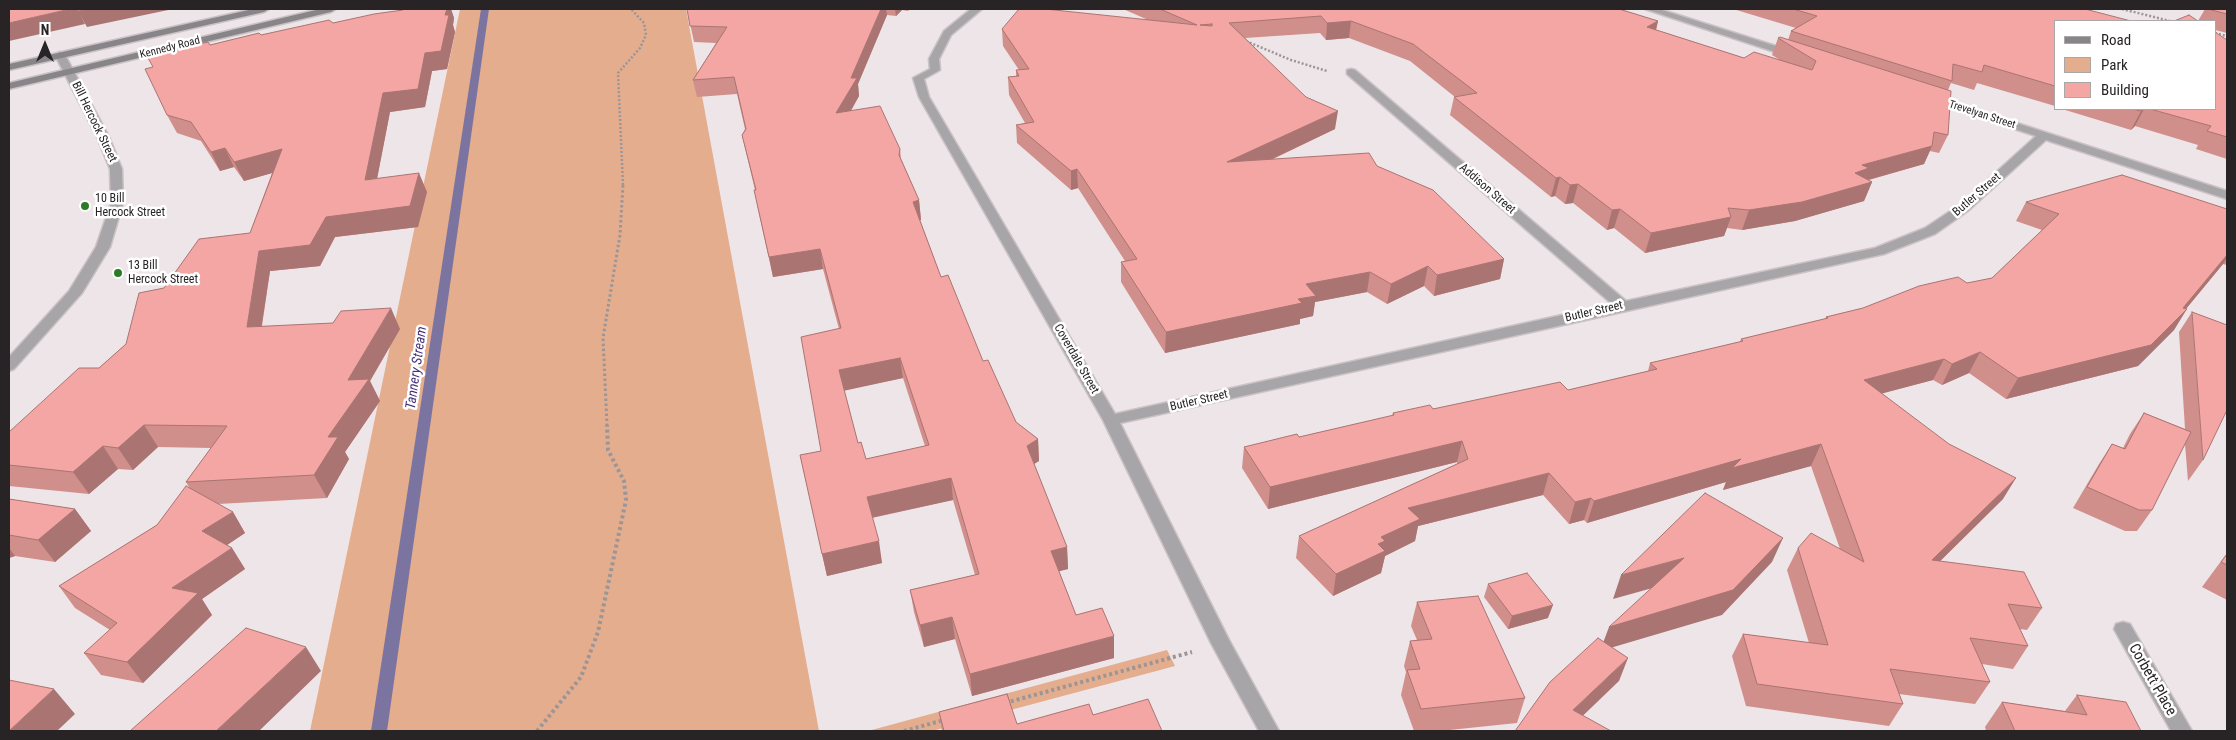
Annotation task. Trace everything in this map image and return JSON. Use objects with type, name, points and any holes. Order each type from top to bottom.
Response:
[{"type":"main road","name":"Kennedy Road","points":[[9,67],[264,9]]},
{"type":"main road","name":"Kennedy Road","points":[[9,86],[331,9]]},
{"type":"street","name":"Coverdale Street","points":[[977,9],[947,34],[934,59],[935,70],[918,78],[924,97],[1111,420],[1221,643],[1268,731]]},
{"type":"street","points":[[1650,9],[1809,60]]},
{"type":"street","name":"Bill Hercock Street","points":[[9,366],[75,294],[103,247],[117,203],[118,185],[116,169],[103,137],[60,55]]},
{"type":"street","name":"Addison Street","points":[[1352,72],[1623,306]]},
{"type":"street","name":"Trevelyan Street","points":[[1922,96],[2227,195]]},
{"type":"street","name":"Butler Street","points":[[1111,420],[1879,251],[1930,231],[1966,207],[2044,135]]},
{"type":"street","name":"Corbett Place","points":[[2123,629],[2182,731]]},
{"type":"path","points":[[536,731],[581,677],[598,632],[626,500],[624,481],[608,450],[603,338],[620,235],[623,192],[618,73],[640,48],[646,35],[644,22],[631,9]]},
{"type":"path","points":[[2122,9],[2166,20]]},
{"type":"path","points":[[1239,38],[1312,67],[1326,71],[1352,72]]},
{"type":"path","points":[[999,705],[1221,643]]},
{"type":"path","points":[[904,731],[951,718]]},
{"type":"green space","points":[[460,9],[686,9],[819,731],[310,731]]},
{"type":"green space","points":[[1167,650],[1175,666],[932,731],[868,731]]},
{"type":"building","points":[[9,9],[70,9],[9,23]]},
{"type":"building","points":[[404,9],[447,9],[445,15],[449,15],[441,51],[425,53],[418,89],[383,93],[365,180],[419,173],[410,206],[326,217],[310,245],[259,251],[247,327],[333,323],[341,311],[391,308],[348,380],[369,379],[328,437],[338,437],[314,475],[186,482],[227,426],[144,425],[118,448],[103,446],[73,472],[9,465],[9,432],[79,368],[99,368],[126,344],[139,293],[164,288],[199,239],[250,233],[282,149],[234,162],[225,148],[211,152],[191,122],[167,115],[145,69],[153,67],[147,56],[208,42],[210,45],[259,33],[261,35],[329,20],[333,23]]},
{"type":"building","points":[[687,9],[881,9],[851,78],[857,78],[836,113],[880,106],[900,149],[899,155],[919,200],[913,202],[941,277],[948,275],[983,361],[988,360],[1016,422],[1038,439],[1027,446],[1067,547],[1051,551],[1076,615],[1102,608],[1114,636],[970,674],[952,617],[920,625],[910,590],[979,574],[951,478],[867,497],[879,541],[822,554],[800,455],[821,451],[801,337],[841,328],[820,249],[769,257],[754,190],[756,190],[742,135],[746,129],[734,77],[693,80],[727,27],[690,26]],"holes":[[[900,358],[929,445],[866,459],[861,442],[858,443],[839,370]]]},
{"type":"building","points":[[1019,9],[1045,9],[1197,25],[1160,9],[1619,9],[1658,21],[1647,27],[1744,58],[1754,52],[1812,70],[1816,61],[1778,38],[1780,37],[1951,91],[1948,135],[1934,132],[1932,146],[1862,165],[1869,168],[1855,173],[1872,182],[1802,202],[1749,210],[1728,208],[1731,217],[1651,233],[1620,209],[1612,210],[1578,184],[1570,185],[1560,177],[1556,178],[1454,97],[1477,93],[1413,44],[1351,21],[1327,23],[1321,16],[1229,23],[1306,97],[1338,111],[1227,162],[1369,153],[1377,166],[1433,190],[1504,259],[1437,275],[1428,266],[1391,284],[1370,272],[1306,284],[1316,296],[1298,299],[1302,303],[1166,332],[1121,262],[1137,259],[1077,169],[1071,171],[1016,125],[1034,122],[1008,77],[1019,76],[1016,70],[1029,69],[1002,29]]},
{"type":"building","points":[[1793,9],[2085,9],[2127,20],[2054,20],[2054,86],[1984,65],[1982,72],[1953,64],[1952,81],[1791,31],[1817,16]]},
{"type":"building","points":[[2208,9],[2227,9],[2227,14]]},
{"type":"building","points":[[2189,15],[2196,20],[2176,20]]},
{"type":"building","points":[[2216,33],[2227,40],[2227,137],[2207,131],[2211,126],[2154,110],[2216,110]]},
{"type":"building","points":[[2122,175],[2227,209],[2227,255],[2183,308],[2187,309],[2151,345],[2018,378],[1980,352],[1952,364],[1944,359],[1864,380],[1949,444],[2016,478],[1932,560],[2024,572],[2042,608],[2008,604],[2028,646],[1970,638],[1990,682],[1890,669],[1903,704],[1757,684],[1743,634],[1828,645],[1798,548],[1811,533],[1864,562],[1821,444],[1732,468],[1741,459],[1594,501],[1591,498],[1575,502],[1549,473],[1408,508],[1420,519],[1381,537],[1385,541],[1378,544],[1385,551],[1336,574],[1299,536],[1468,459],[1462,441],[1270,487],[1244,447],[1297,434],[1299,437],[1430,405],[1433,409],[1560,382],[1568,390],[1657,369],[1650,363],[1743,341],[1741,339],[1863,308],[1919,286],[1958,277],[1967,283],[1992,278],[2059,214],[2026,202]]},
{"type":"building","points":[[2192,312],[2227,325],[2227,410],[2203,460]]},
{"type":"building","points":[[2144,413],[2191,432],[2152,510],[2139,510],[2087,487],[2112,444],[2125,449]]},
{"type":"building","points":[[186,486],[233,512],[202,531],[232,548],[172,588],[198,593],[127,662],[84,653],[117,623],[59,586],[157,525]]},
{"type":"building","points":[[1705,493],[1783,538],[1733,590],[1609,627],[1684,558],[1621,575]]},
{"type":"building","points":[[9,499],[75,509],[38,540],[9,535]]},
{"type":"building","points":[[2227,554],[2227,565],[2221,562]]},
{"type":"building","points":[[1527,573],[1553,605],[1512,616],[1488,584]]},
{"type":"building","points":[[1478,596],[1525,698],[1421,709],[1407,670],[1420,669],[1410,641],[1432,639],[1417,602]]},
{"type":"building","points":[[246,628],[306,647],[216,731],[130,731]]},
{"type":"building","points":[[1598,638],[1628,658],[1573,710],[1611,731],[1515,731],[1550,682]]},
{"type":"building","points":[[9,680],[54,689],[9,731]]},
{"type":"building","points":[[1007,694],[1017,724],[1089,704],[1093,715],[1148,699],[1162,731],[944,731],[939,712]]},
{"type":"building","points":[[2077,695],[2126,702],[2141,731],[2015,731],[2002,702],[2087,715]]},
{"type":"waterway","name":"Tannery Stream","points":[[379,731],[485,9]]},
{"type":"place","name":"10 Bill Hercock Street","points":[[85,206]]},
{"type":"place","name":"13 Bill Hercock Street","points":[[118,273]]}]
